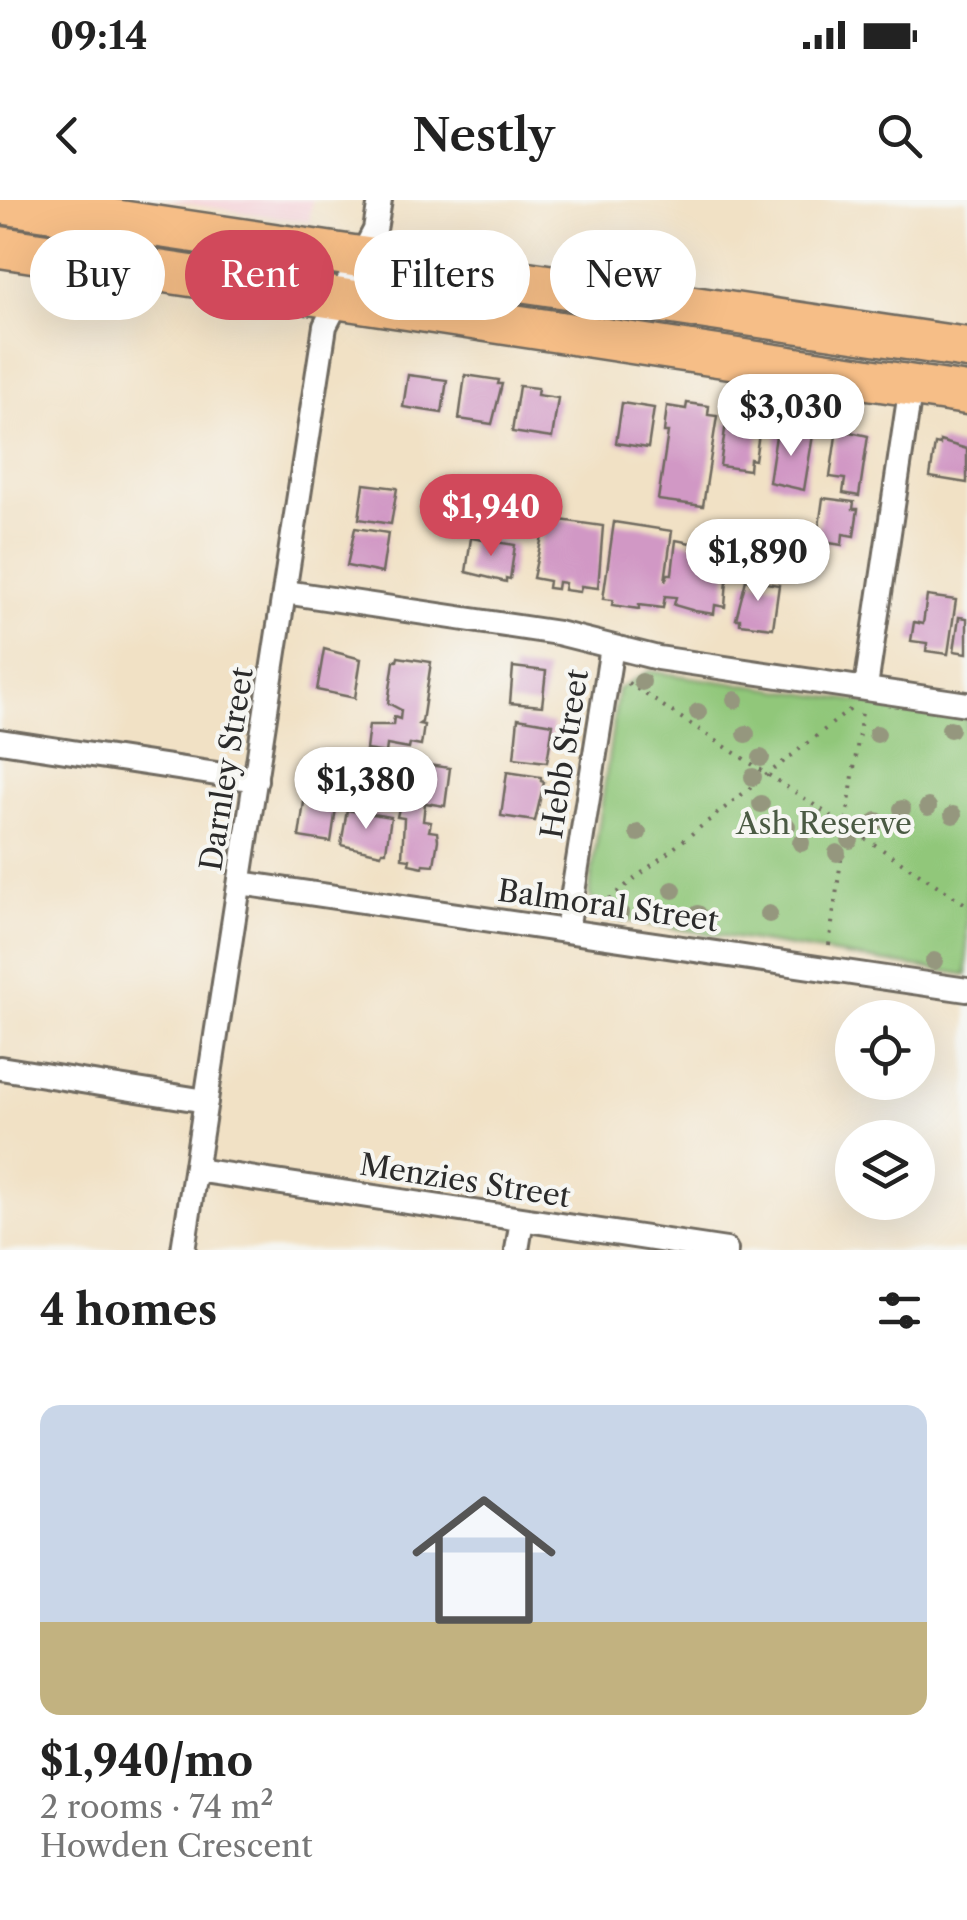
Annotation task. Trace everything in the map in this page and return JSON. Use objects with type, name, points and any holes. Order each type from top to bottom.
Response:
[{"type":"highway","points":[[0,204],[354,257]]},
{"type":"highway","points":[[0,247],[967,394]]},
{"type":"highway","points":[[530,283],[967,348]]},
{"type":"street","name":"Darnley Street","points":[[374,230],[380,200]]},
{"type":"street","name":"Darnley Street","points":[[183,1250],[324,326],[354,273]]},
{"type":"street","points":[[866,688],[911,385]]},
{"type":"street","points":[[285,592],[558,634],[658,658],[967,704]]},
{"type":"street","name":"Hebb Street","points":[[568,930],[612,647]]},
{"type":"street","points":[[0,741],[256,780]]},
{"type":"street","name":"Balmoral Street","points":[[240,883],[967,990]]},
{"type":"street","points":[[0,1068],[206,1101]]},
{"type":"street","name":"Menzies Street","points":[[196,1170],[726,1250]]},
{"type":"street","points":[[517,1250],[522,1220]]},
{"type":"path","points":[[632,684],[967,905]]},
{"type":"path","points":[[596,909],[847,714],[866,688]]},
{"type":"path","points":[[829,951],[866,688]]},
{"type":"shaded area","points":[[163,200],[312,200],[309,222]]},
{"type":"green space","name":"Ash Reserve","points":[[649,671],[967,717],[967,975],[602,917],[589,894],[618,689]]},
{"type":"building","points":[[408,375],[447,380],[442,413],[403,407]]},
{"type":"building","points":[[465,375],[499,380],[498,384],[502,384],[492,424],[459,419]]},
{"type":"building","points":[[519,386],[538,388],[537,395],[558,398],[552,438],[512,432]]},
{"type":"building","points":[[622,403],[654,408],[648,448],[616,443]]},
{"type":"building","points":[[687,403],[709,406],[708,415],[717,416],[703,506],[658,500],[668,432],[664,432],[667,406],[686,409]]},
{"type":"building","points":[[726,422],[760,427],[755,460],[750,459],[749,470],[720,466]]},
{"type":"building","points":[[777,429],[813,435],[804,490],[769,482]]},
{"type":"building","points":[[837,429],[868,436],[859,496],[843,493],[845,479],[830,477]]},
{"type":"building","points":[[940,441],[967,449],[967,483],[930,477],[935,444],[940,445]]},
{"type":"building","points":[[364,484],[397,488],[391,524],[359,519]]},
{"type":"building","points":[[823,498],[854,502],[853,509],[858,509],[854,536],[843,534],[842,545],[817,541]]},
{"type":"building","points":[[546,518],[603,526],[598,588],[564,590],[565,583],[558,582],[557,589],[548,588],[549,581],[533,578]]},
{"type":"building","points":[[614,522],[672,531],[665,581],[672,574],[676,540],[729,551],[725,607],[715,605],[714,614],[674,605],[676,597],[665,596],[663,608],[639,605],[639,609],[612,605],[613,600],[603,599]]},
{"type":"building","points":[[355,528],[388,533],[382,573],[347,566]]},
{"type":"building","points":[[471,538],[515,545],[510,579],[506,578],[506,582],[466,572]]},
{"type":"building","points":[[746,580],[779,585],[773,628],[740,624],[740,619],[736,619]]},
{"type":"building","points":[[927,596],[956,600],[948,654],[926,651],[927,643],[911,641],[914,622],[923,624]]},
{"type":"building","points":[[959,617],[967,618],[967,653],[954,651]]},
{"type":"building","points":[[324,649],[361,659],[355,698],[317,690]]},
{"type":"building","points":[[398,657],[431,662],[419,724],[424,725],[421,746],[410,744],[409,749],[387,745],[386,753],[366,750],[369,725],[393,725],[394,717],[400,719],[401,710],[388,703],[394,661]]},
{"type":"building","points":[[513,667],[546,671],[542,706],[510,703]]},
{"type":"building","points":[[518,718],[553,724],[547,762],[514,758]]},
{"type":"building","points":[[428,765],[450,768],[445,806],[425,803],[423,821],[431,822],[429,831],[437,832],[438,840],[434,865],[423,867],[402,858],[404,818],[397,817],[400,804],[404,804],[410,766],[428,769]]},
{"type":"building","points":[[507,772],[541,777],[544,782],[535,821],[501,816]]},
{"type":"building","points":[[325,793],[338,795],[331,842],[299,837],[304,802],[324,805]]},
{"type":"building","points":[[347,810],[391,817],[386,851],[381,854],[341,845]]}]
